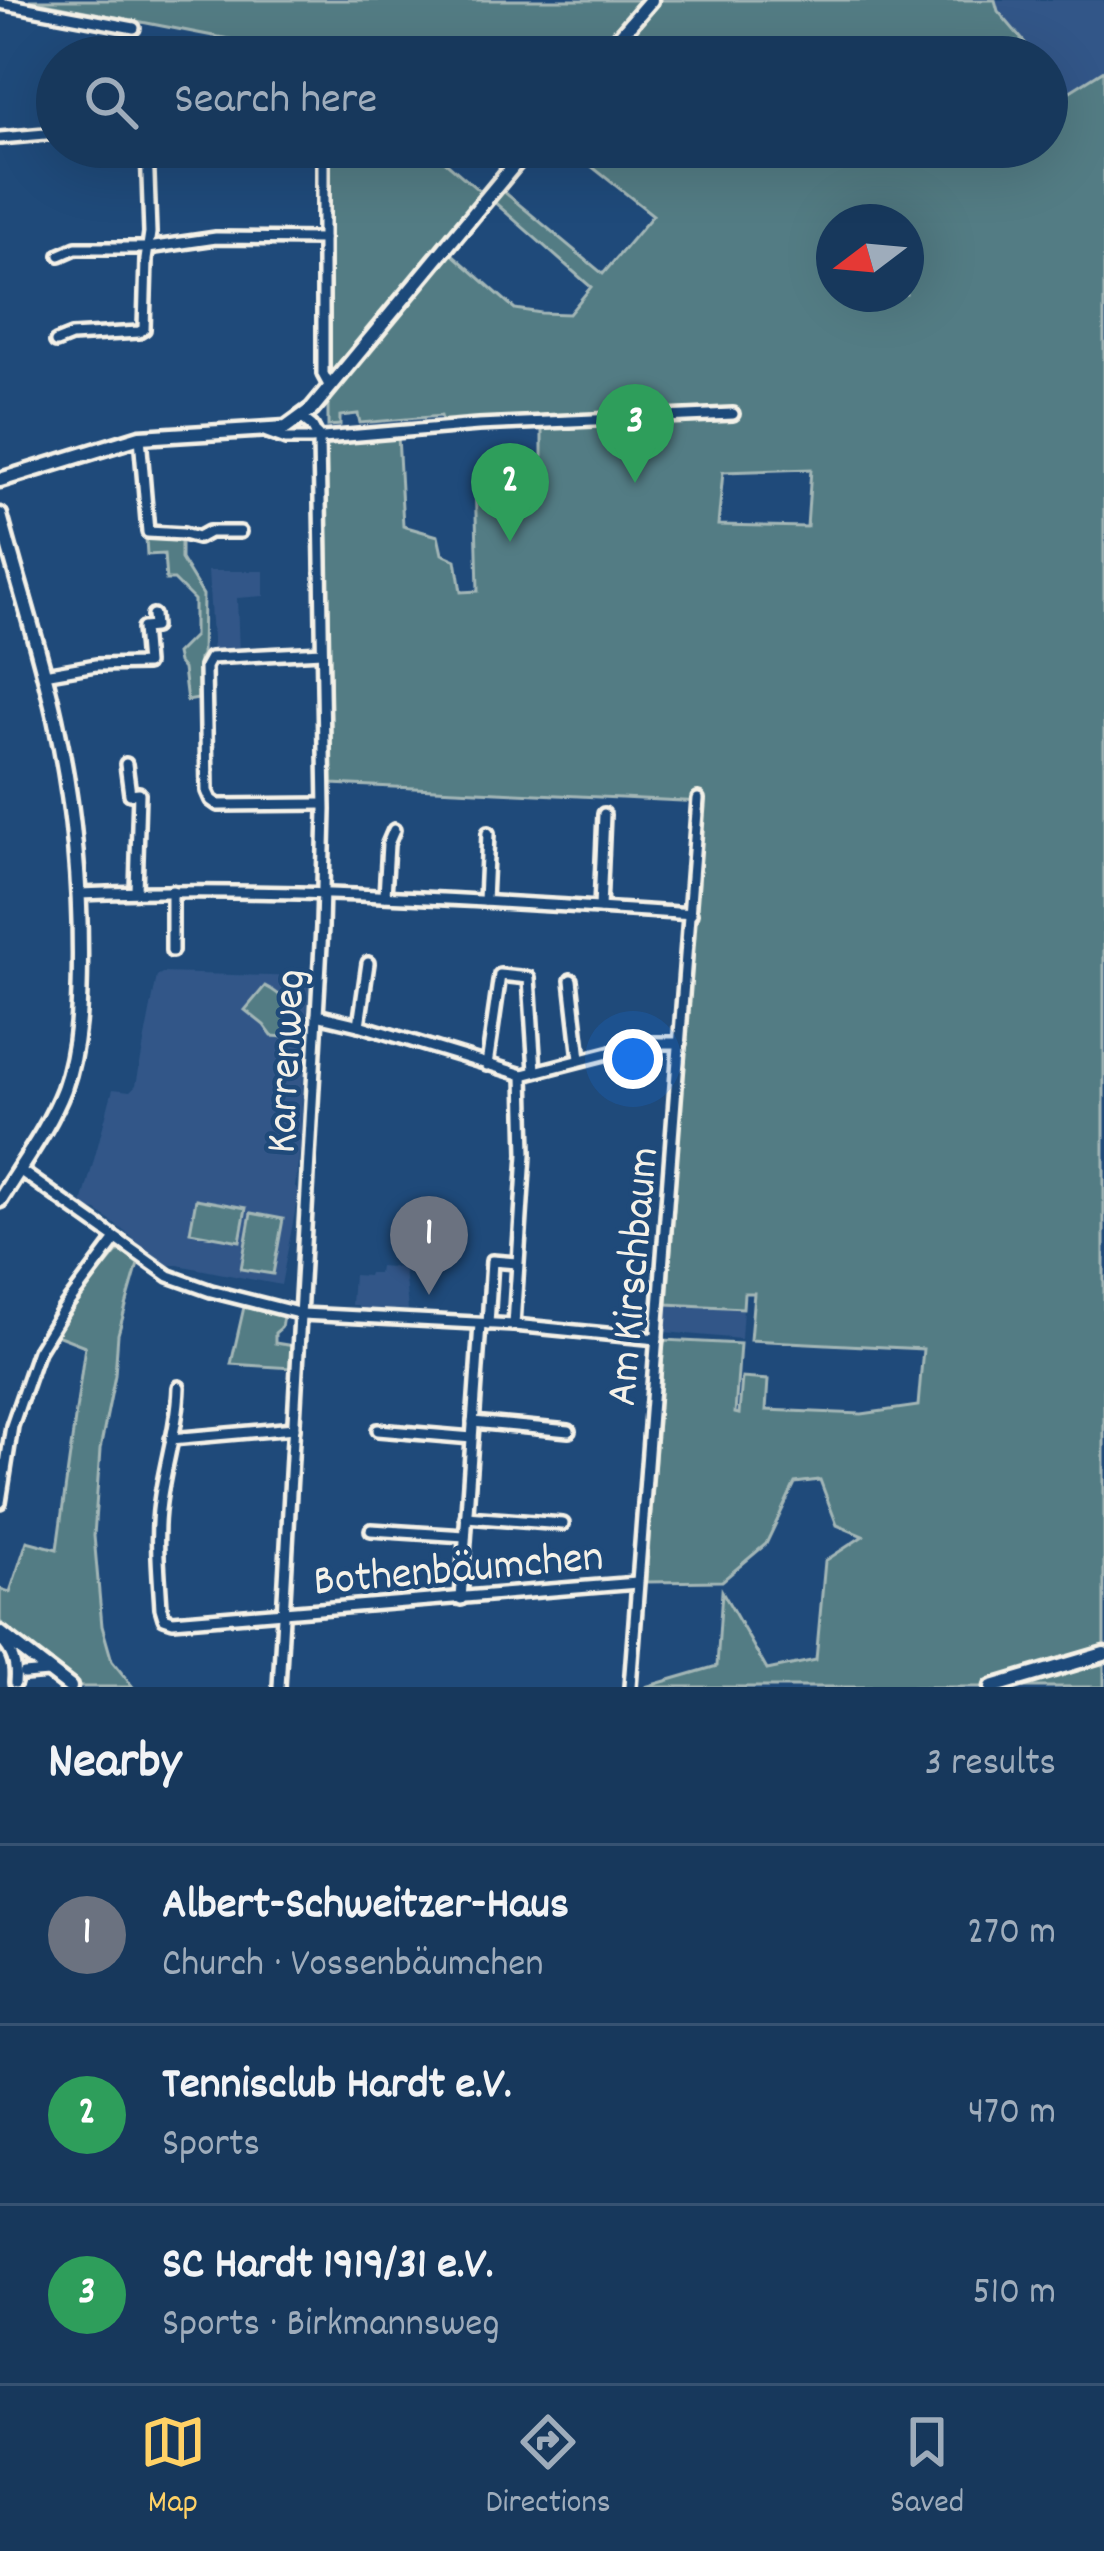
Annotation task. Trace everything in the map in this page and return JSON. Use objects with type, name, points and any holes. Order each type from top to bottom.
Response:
[{"type":"main road","points":[[620,36],[651,0]]},
{"type":"main road","points":[[0,480],[140,437],[286,428],[330,387],[512,168]]},
{"type":"main road","points":[[0,515],[56,720],[68,791],[79,894],[80,995],[64,1090],[0,1200]]},
{"type":"main road","points":[[0,1636],[70,1687]]},
{"type":"main road","points":[[992,1687],[1104,1654]]},
{"type":"street","points":[[0,4],[134,28]]},
{"type":"street","points":[[0,137],[36,134]]},
{"type":"street","points":[[56,342],[71,336],[144,329],[151,233],[148,168]]},
{"type":"street","points":[[323,168],[323,374],[330,387]]},
{"type":"street","points":[[60,255],[76,248],[148,248],[216,238],[323,239]]},
{"type":"street","points":[[264,431],[286,439],[315,439],[478,425],[733,414]]},
{"type":"street","name":"Karrenweg","points":[[279,1687],[323,893],[315,439],[302,428],[302,418]]},
{"type":"street","points":[[140,437],[148,532],[198,538],[209,532],[240,532]]},
{"type":"street","points":[[44,674],[96,665],[146,664],[143,628],[154,627],[153,615]]},
{"type":"street","points":[[322,652],[210,658],[205,668],[211,800],[218,805],[324,804]]},
{"type":"street","points":[[126,764],[130,794],[139,794],[136,891]]},
{"type":"street","name":"Am Kirschbaum","points":[[630,1687],[698,799]]},
{"type":"street","points":[[600,908],[604,814]]},
{"type":"street","points":[[385,896],[388,844],[394,830]]},
{"type":"street","points":[[485,901],[488,833]]},
{"type":"street","points":[[172,891],[172,951]]},
{"type":"street","points":[[79,894],[323,893],[691,914]]},
{"type":"street","points":[[359,1025],[368,963]]},
{"type":"street","points":[[487,1065],[500,975],[529,978],[529,1073],[514,1325]]},
{"type":"street","points":[[572,980],[580,1059]]},
{"type":"street","points":[[317,1015],[529,1073],[646,1042],[680,1043]]},
{"type":"street","points":[[18,1169],[186,1284],[302,1314],[514,1325],[657,1339]]},
{"type":"street","points":[[0,1502],[12,1426],[38,1351],[116,1239]]},
{"type":"street","points":[[461,1599],[473,1422],[492,1262],[517,1264]]},
{"type":"street","points":[[179,1387],[171,1439],[294,1428]]},
{"type":"street","points":[[473,1422],[568,1430]]},
{"type":"street","points":[[378,1430],[472,1438]]},
{"type":"street","name":"Bothenbäumchen","points":[[171,1439],[158,1532],[161,1608],[164,1618],[172,1621],[638,1583]]},
{"type":"street","points":[[466,1517],[563,1524]]},
{"type":"street","points":[[371,1530],[465,1536]]},
{"type":"street","points":[[0,1636],[20,1672]]},
{"type":"street","points":[[14,1685],[31,1655]]},
{"type":"street","points":[[20,1672],[54,1672]]},
{"type":"shaded area","points":[[995,0],[1104,0],[1104,70],[1068,92],[1068,36],[1019,36],[998,11]]},
{"type":"shaded area","points":[[208,571],[264,571],[264,596],[237,598],[239,654],[213,655]]},
{"type":"shaded area","points":[[157,976],[309,977],[295,1187],[299,1191],[281,1285],[161,1265],[97,1211],[81,1208],[113,1089],[130,1091],[136,1085]]},
{"type":"shaded area","points":[[379,1266],[404,1268],[408,1310],[351,1305],[353,1275],[378,1273]]},
{"type":"shaded area","points":[[667,1304],[743,1308],[741,1339],[665,1332]]},
{"type":"green space","points":[[29,0],[995,0],[998,11],[1019,36],[213,36]]},
{"type":"green space","points":[[1104,70],[1104,1687],[645,1687],[717,1666],[722,1591],[767,1670],[816,1660],[825,1561],[863,1536],[837,1525],[820,1480],[795,1483],[766,1544],[722,1581],[646,1582],[664,1340],[740,1344],[735,1413],[739,1414],[742,1378],[768,1380],[766,1410],[862,1414],[918,1406],[923,1349],[750,1340],[754,1293],[744,1293],[743,1308],[667,1304],[703,802],[332,784],[326,446],[398,436],[403,526],[438,536],[442,554],[456,560],[461,592],[478,591],[475,475],[542,473],[542,417],[443,423],[441,416],[360,423],[358,414],[340,416],[340,425],[328,426],[328,399],[451,253],[515,309],[569,314],[591,287],[493,201],[502,190],[603,274],[653,215],[594,168],[1068,168],[1068,92]],"holes":[[[811,469],[807,527],[718,525],[723,472]]]},
{"type":"green space","points":[[327,168],[453,168],[483,194],[332,373],[326,366]]},
{"type":"green space","points":[[146,538],[181,539],[181,559],[203,595],[198,699],[187,701],[176,654],[194,636],[194,600],[174,580],[166,580],[164,554],[147,555]]},
{"type":"green space","points":[[265,986],[290,1007],[298,1038],[272,1036],[245,1010]]},
{"type":"green space","points":[[196,1199],[246,1208],[240,1241],[190,1232]]},
{"type":"green space","points":[[251,1213],[283,1219],[273,1274],[241,1269]]},
{"type":"green space","points":[[117,1252],[138,1264],[118,1334],[100,1450],[94,1536],[102,1626],[112,1661],[133,1687],[80,1687],[0,1622],[0,1589],[10,1592],[27,1541],[57,1549],[85,1346],[54,1334]]},
{"type":"green space","points":[[244,1307],[283,1316],[275,1343],[294,1346],[292,1368],[231,1364]]},
{"type":"place","name":"SC Hardt 1919/31 e.V.","points":[[635,483]]},
{"type":"place","name":"Tennisclub Hardt e.V.","points":[[510,542]]},
{"type":"place","name":"Albert-Schweitzer-Haus","points":[[429,1295]]}]
